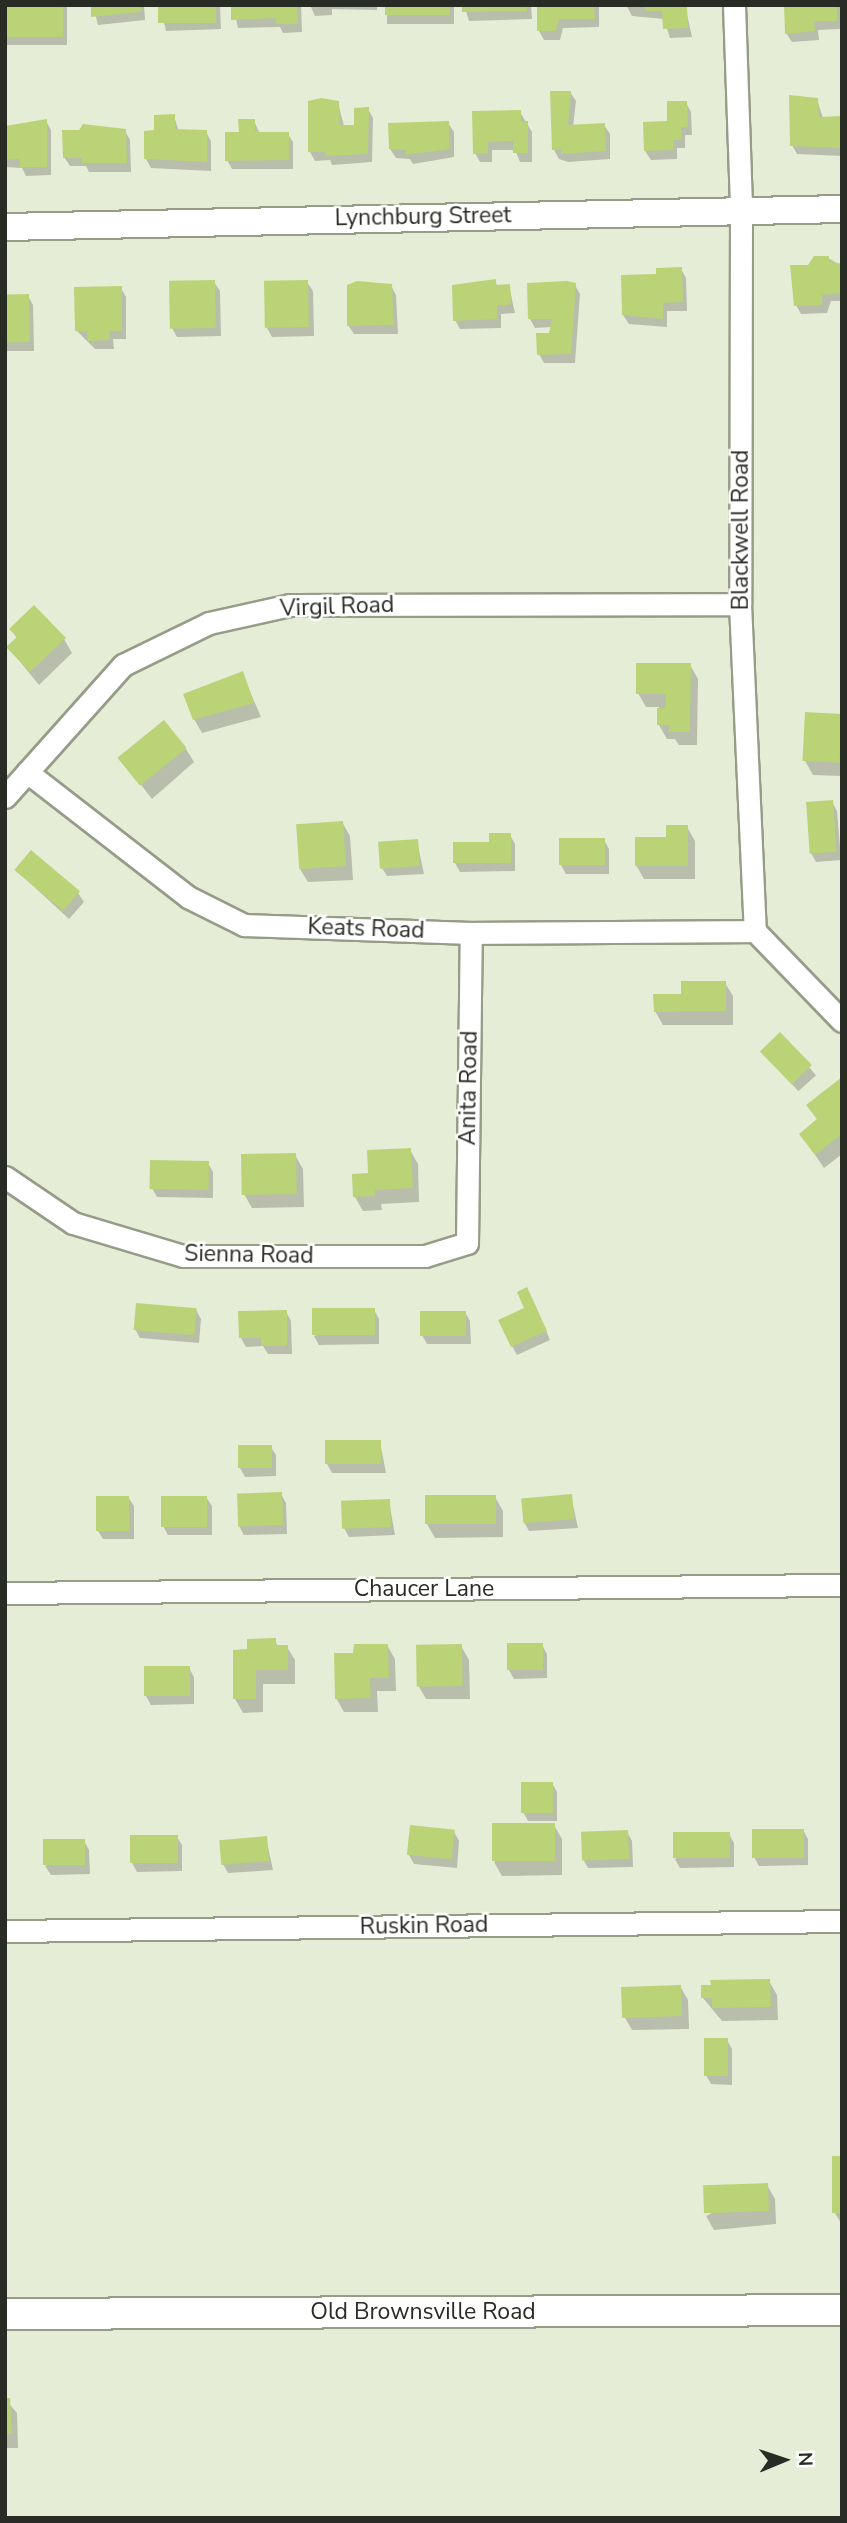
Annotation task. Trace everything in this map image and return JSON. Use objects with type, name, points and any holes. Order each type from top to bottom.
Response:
[{"type":"main road","name":"Old Brownsville Road","points":[[5,2314],[842,2310]]},
{"type":"street","name":"Blackwell Road","points":[[734,5],[741,209],[740,604],[755,931]]},
{"type":"street","name":"Lynchburg Street","points":[[5,227],[741,209],[842,209]]},
{"type":"street","name":"Virgil Road","points":[[5,797],[123,665],[209,623],[290,605],[740,604]]},
{"type":"street","name":"Keats Road","points":[[27,772],[188,897],[244,925],[471,933],[755,931]]},
{"type":"street","points":[[755,931],[842,1021]]},
{"type":"street","name":"Anita Road","points":[[467,1243],[471,933]]},
{"type":"street","name":"Sienna Road","points":[[5,1177],[73,1223],[183,1256],[425,1256],[467,1243]]},
{"type":"street","name":"Chaucer Lane","points":[[5,1592],[842,1586]]},
{"type":"street","name":"Ruskin Road","points":[[5,1931],[842,1921]]},
{"type":"building","points":[[5,5],[63,5],[63,37],[5,37]]},
{"type":"building","points":[[91,5],[141,5],[141,12],[91,17]]},
{"type":"building","points":[[158,5],[216,5],[216,23],[158,23]]},
{"type":"building","points":[[231,5],[297,5],[298,24],[276,24],[276,18],[231,20]]},
{"type":"building","points":[[385,5],[450,5],[450,15],[385,15]]},
{"type":"building","points":[[462,5],[527,5],[527,11],[462,12]]},
{"type":"building","points":[[537,5],[594,5],[595,19],[559,19],[556,31],[537,31]]},
{"type":"building","points":[[645,5],[687,7],[688,28],[663,29],[662,11],[645,11]]},
{"type":"building","points":[[784,5],[837,5],[837,21],[814,21],[815,31],[785,34]]},
{"type":"building","points":[[550,91],[571,91],[568,125],[605,123],[606,151],[561,154],[561,150],[552,150]]},
{"type":"building","points":[[789,95],[818,98],[819,117],[842,116],[842,148],[790,146]]},
{"type":"building","points":[[321,98],[339,101],[340,125],[354,125],[354,108],[369,107],[368,154],[326,156],[325,152],[308,152],[308,101]]},
{"type":"building","points":[[667,101],[687,101],[688,127],[681,127],[681,140],[673,140],[673,150],[644,151],[643,122],[667,121]]},
{"type":"building","points":[[521,110],[521,121],[528,121],[528,153],[513,153],[513,141],[488,142],[488,153],[473,154],[472,111]]},
{"type":"building","points":[[175,114],[175,129],[207,130],[207,162],[144,159],[144,131],[154,130],[154,115]]},
{"type":"building","points":[[47,119],[47,167],[20,167],[20,159],[5,160],[5,126]]},
{"type":"building","points":[[238,119],[255,119],[255,130],[260,132],[289,132],[289,160],[225,161],[225,132],[239,132]]},
{"type":"building","points":[[449,121],[450,149],[406,155],[406,150],[389,149],[388,123]]},
{"type":"building","points":[[83,124],[126,129],[127,163],[82,163],[82,158],[63,158],[62,130],[79,130]]},
{"type":"building","points":[[814,256],[829,256],[829,261],[842,264],[842,293],[822,295],[822,305],[794,306],[790,265],[808,265]]},
{"type":"building","points":[[682,267],[683,302],[663,303],[663,319],[622,315],[621,275],[656,274],[656,268]]},
{"type":"building","points":[[496,279],[496,285],[510,284],[511,297],[510,305],[497,305],[497,319],[453,321],[452,285]]},
{"type":"building","points":[[215,280],[216,328],[170,329],[169,281]]},
{"type":"building","points":[[308,280],[309,327],[265,328],[264,281]]},
{"type":"building","points":[[357,281],[392,284],[394,325],[347,326],[347,285]]},
{"type":"building","points":[[527,283],[576,283],[571,354],[537,355],[536,333],[549,333],[552,319],[528,319]]},
{"type":"building","points":[[122,286],[122,331],[109,331],[110,340],[88,341],[87,331],[75,331],[74,287]]},
{"type":"building","points":[[5,294],[29,294],[30,342],[6,342]]},
{"type":"building","points":[[34,605],[66,638],[30,672],[6,647],[17,637],[9,629]]},
{"type":"building","points":[[636,663],[691,663],[690,732],[669,732],[669,725],[657,725],[657,708],[666,708],[666,694],[636,694]]},
{"type":"building","points":[[243,671],[254,703],[193,720],[183,694]]},
{"type":"building","points":[[805,712],[842,714],[839,763],[802,761]]},
{"type":"building","points":[[164,720],[187,748],[140,786],[117,758]]},
{"type":"building","points":[[833,800],[837,852],[810,854],[806,802]]},
{"type":"building","points":[[343,821],[346,866],[299,869],[296,824]]},
{"type":"building","points":[[666,825],[688,825],[688,866],[635,866],[635,837],[666,837]]},
{"type":"building","points":[[489,833],[511,833],[511,863],[453,863],[453,842],[489,842]]},
{"type":"building","points":[[559,838],[605,838],[605,865],[559,865]]},
{"type":"building","points":[[418,839],[420,866],[380,869],[378,842]]},
{"type":"building","points":[[31,850],[80,891],[63,911],[14,870]]},
{"type":"building","points":[[681,981],[726,981],[726,1011],[654,1012],[653,994],[681,994]]},
{"type":"building","points":[[780,1032],[812,1065],[792,1085],[760,1051]]},
{"type":"building","points":[[842,1077],[842,1134],[815,1155],[799,1134],[817,1119],[806,1105]]},
{"type":"building","points":[[411,1148],[413,1188],[375,1190],[375,1196],[353,1197],[352,1174],[368,1173],[367,1150]]},
{"type":"building","points":[[296,1153],[297,1194],[242,1195],[241,1154]]},
{"type":"building","points":[[150,1160],[209,1161],[208,1190],[149,1189]]},
{"type":"building","points":[[527,1287],[547,1331],[511,1347],[498,1320],[524,1308],[517,1292]]},
{"type":"building","points":[[136,1303],[197,1308],[194,1335],[134,1330]]},
{"type":"building","points":[[312,1308],[375,1308],[375,1335],[312,1335]]},
{"type":"building","points":[[287,1310],[287,1346],[261,1346],[261,1338],[239,1338],[238,1311]]},
{"type":"building","points":[[420,1311],[466,1311],[466,1336],[420,1336]]},
{"type":"building","points":[[325,1440],[381,1440],[381,1464],[325,1464]]},
{"type":"building","points":[[238,1445],[272,1445],[272,1468],[238,1468]]},
{"type":"building","points":[[282,1492],[283,1525],[238,1527],[237,1494]]},
{"type":"building","points":[[572,1494],[574,1519],[523,1523],[521,1498]]},
{"type":"building","points":[[425,1495],[496,1495],[496,1524],[425,1524]]},
{"type":"building","points":[[96,1496],[129,1496],[129,1531],[96,1531]]},
{"type":"building","points":[[161,1496],[207,1496],[207,1527],[161,1527]]},
{"type":"building","points":[[390,1499],[391,1527],[342,1529],[341,1501]]},
{"type":"building","points":[[276,1638],[276,1645],[288,1645],[288,1670],[256,1670],[256,1699],[233,1699],[233,1650],[247,1649],[247,1639]]},
{"type":"building","points":[[507,1643],[543,1643],[543,1670],[507,1670]]},
{"type":"building","points":[[354,1644],[388,1644],[389,1678],[370,1678],[371,1698],[335,1699],[334,1653],[353,1653]]},
{"type":"building","points":[[462,1644],[463,1686],[417,1687],[416,1645]]},
{"type":"building","points":[[144,1666],[190,1666],[190,1696],[144,1696]]},
{"type":"building","points":[[521,1782],[553,1782],[553,1813],[521,1813]]},
{"type":"building","points":[[492,1823],[555,1823],[555,1861],[492,1861]]},
{"type":"building","points":[[410,1825],[455,1830],[452,1860],[407,1855]]},
{"type":"building","points":[[752,1829],[804,1829],[804,1858],[752,1858]]},
{"type":"building","points":[[628,1830],[629,1859],[582,1861],[581,1832]]},
{"type":"building","points":[[673,1832],[730,1832],[730,1858],[673,1858]]},
{"type":"building","points":[[130,1835],[178,1835],[178,1863],[130,1863]]},
{"type":"building","points":[[267,1836],[269,1861],[221,1865],[219,1840]]},
{"type":"building","points":[[43,1839],[85,1839],[85,1865],[43,1865]]},
{"type":"building","points":[[770,1979],[771,2007],[712,2008],[712,1998],[701,1998],[701,1985],[711,1985],[710,1980]]},
{"type":"building","points":[[681,1985],[682,2016],[622,2018],[621,1987]]},
{"type":"building","points":[[704,2038],[728,2038],[728,2076],[704,2076]]},
{"type":"building","points":[[832,2156],[842,2156],[842,2213],[832,2213]]},
{"type":"building","points":[[768,2183],[769,2211],[704,2213],[703,2185]]},
{"type":"building","points":[[5,2398],[10,2398],[12,2434],[5,2434]]}]
